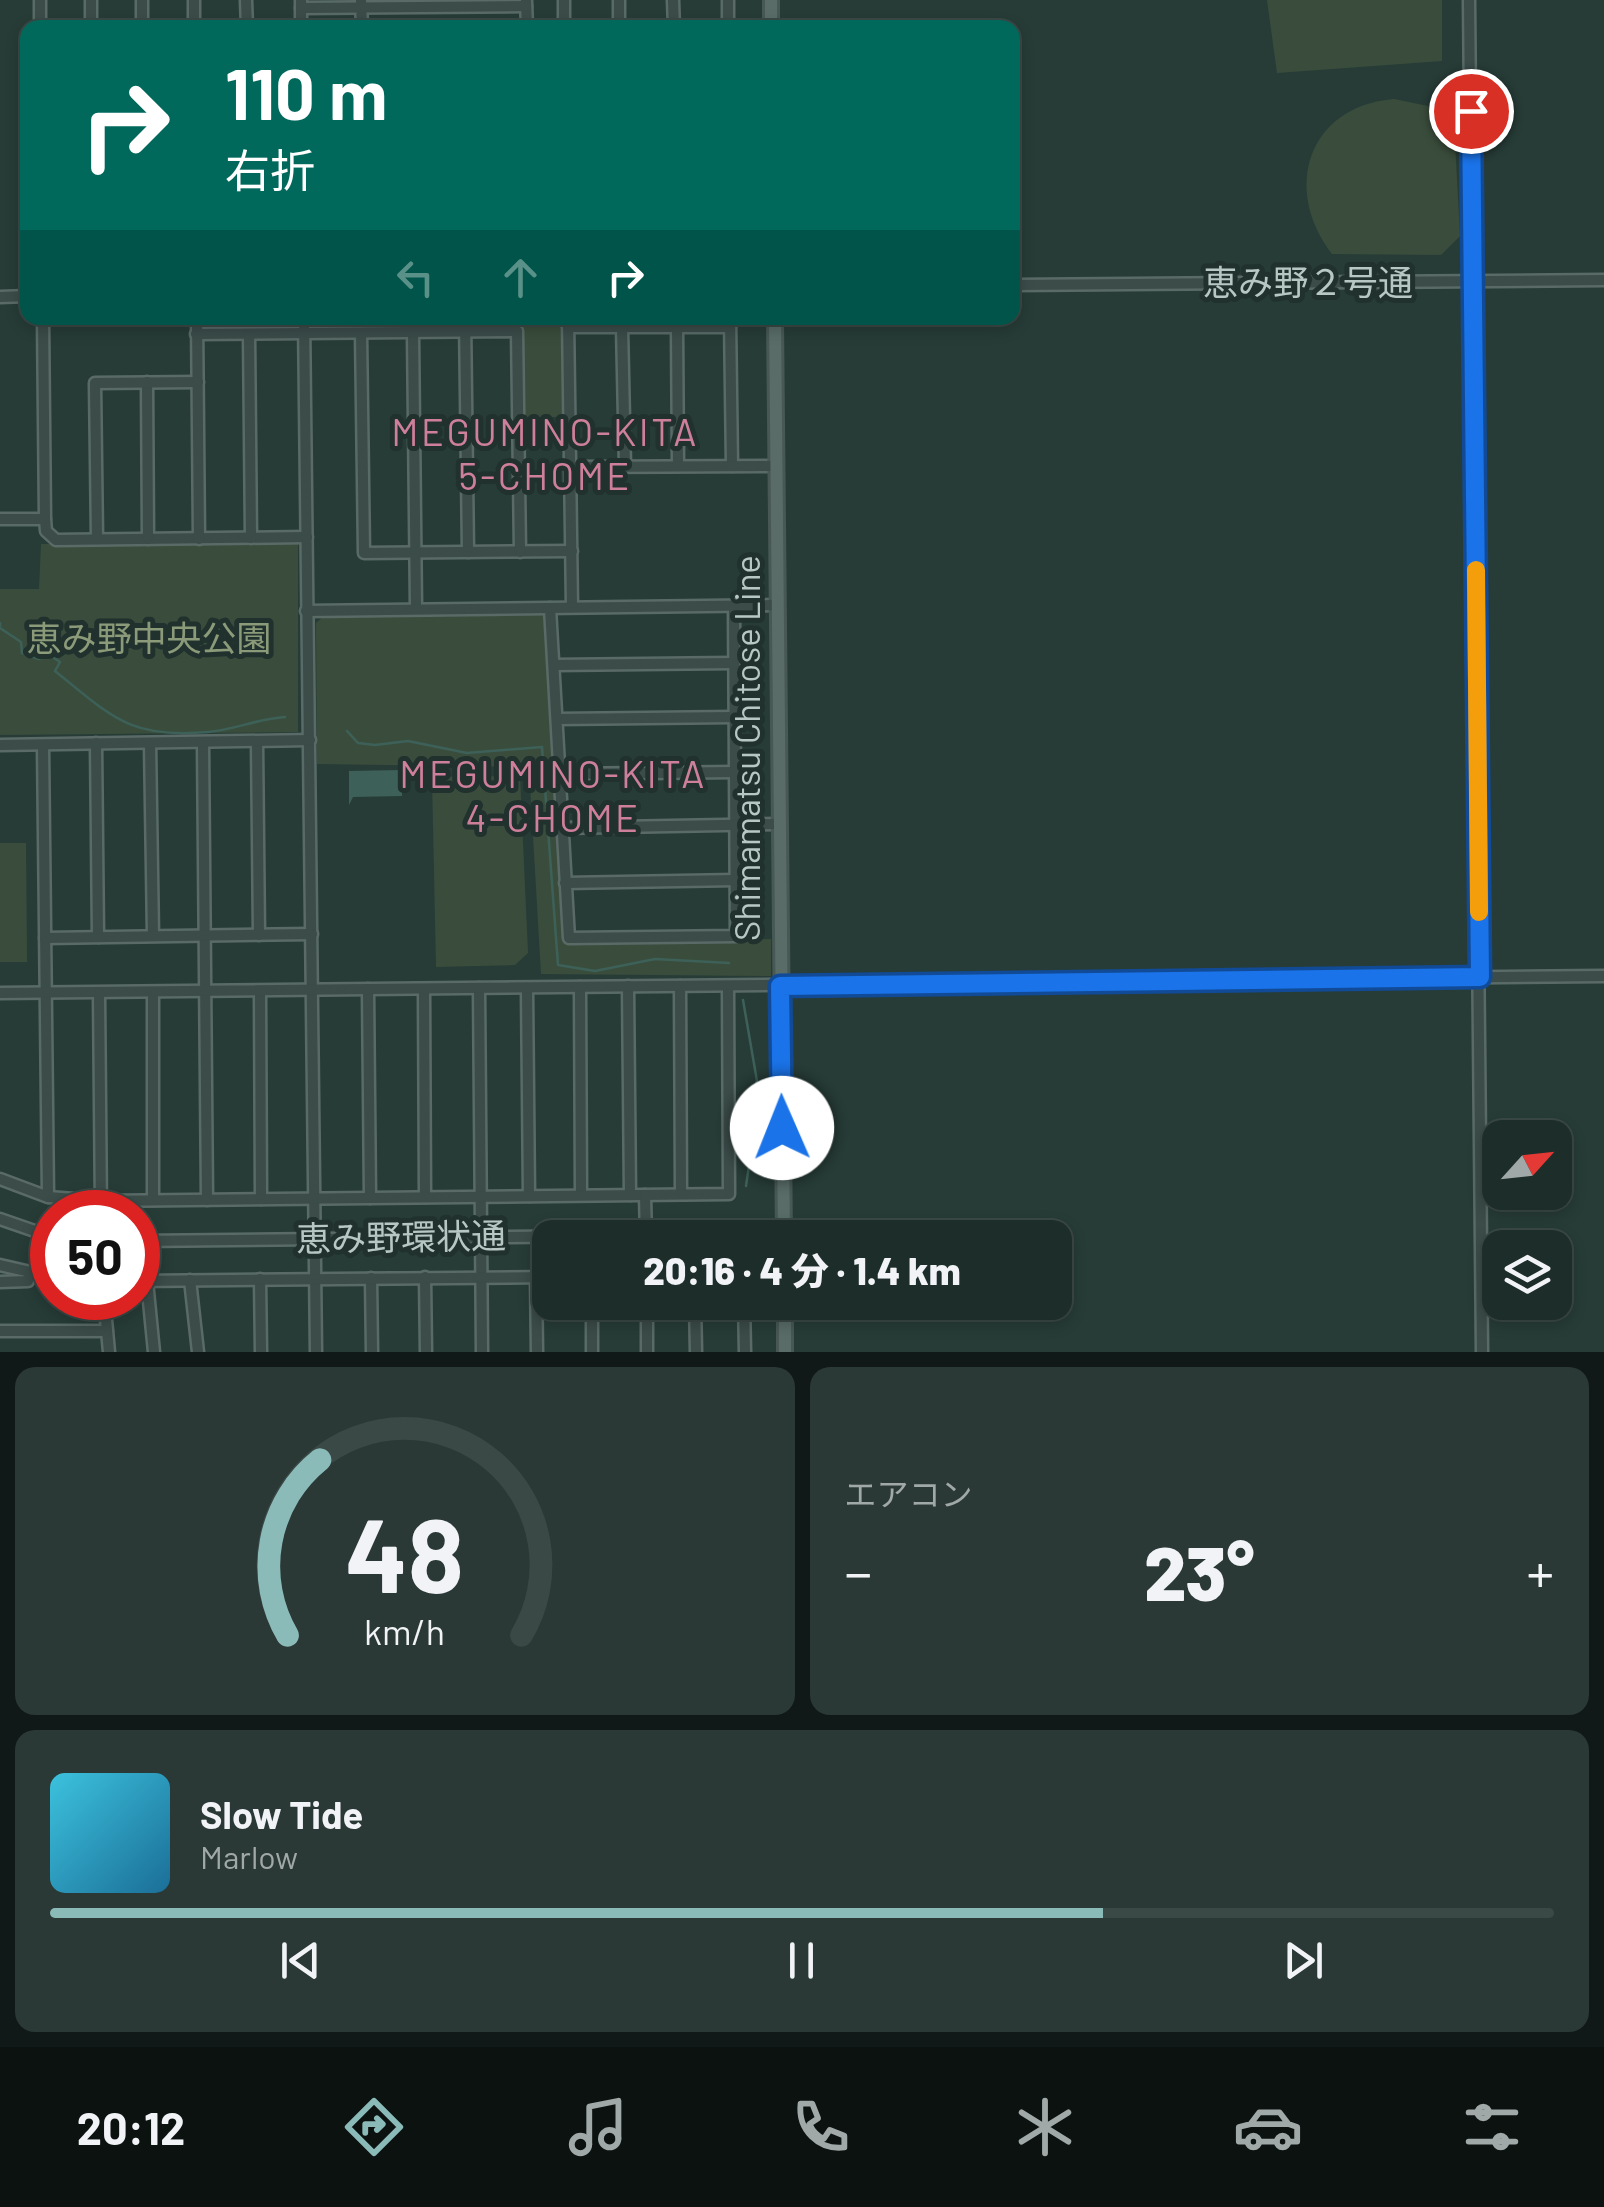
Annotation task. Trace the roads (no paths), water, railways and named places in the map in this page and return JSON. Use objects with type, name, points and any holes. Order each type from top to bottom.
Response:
[{"type":"main road","name":"Shimamatsu Chitose Line","points":[[774,325],[784,1220]]},
{"type":"main road","points":[[784,1320],[785,1352]]},
{"type":"street","points":[[1470,0],[1482,1352]]},
{"type":"street","points":[[301,4],[526,3]]},
{"type":"street","name":"恵み野２号通","points":[[1020,286],[1473,271],[1604,280]]},
{"type":"street","points":[[43,325],[46,532],[56,540],[307,537]]},
{"type":"street","points":[[196,325],[198,539]]},
{"type":"street","points":[[304,325],[316,1352]]},
{"type":"street","points":[[465,325],[468,552]]},
{"type":"street","points":[[568,325],[572,608]]},
{"type":"street","points":[[600,325],[698,325]]},
{"type":"street","points":[[730,325],[732,466]]},
{"type":"street","points":[[622,327],[625,466]]},
{"type":"street","points":[[676,327],[678,466]]},
{"type":"street","points":[[196,334],[517,331],[520,552]]},
{"type":"street","points":[[413,332],[416,608]]},
{"type":"street","points":[[361,333],[364,554],[572,551]]},
{"type":"street","points":[[249,334],[251,538]]},
{"type":"street","points":[[147,382],[148,540]]},
{"type":"street","points":[[97,538],[94,383],[198,382]]},
{"type":"street","points":[[571,467],[775,466]]},
{"type":"street","points":[[0,520],[44,519]]},
{"type":"street","points":[[306,611],[777,605]]},
{"type":"street","points":[[550,608],[569,938],[736,936],[734,606]]},
{"type":"street","points":[[554,665],[733,663]]},
{"type":"street","points":[[558,719],[734,717]]},
{"type":"street","points":[[0,744],[310,740]]},
{"type":"street","points":[[258,742],[259,935]]},
{"type":"street","points":[[150,743],[152,936]]},
{"type":"street","points":[[203,743],[206,1200]]},
{"type":"street","points":[[96,744],[98,937]]},
{"type":"street","points":[[43,745],[48,1190]]},
{"type":"street","points":[[560,774],[734,772]]},
{"type":"street","points":[[563,828],[780,824]]},
{"type":"street","points":[[565,883],[736,880]]},
{"type":"street","points":[[45,938],[312,934]]},
{"type":"street","points":[[0,993],[1604,976]]},
{"type":"street","points":[[628,986],[630,1195]]},
{"type":"street","points":[[680,986],[681,1194]]},
{"type":"street","points":[[580,987],[581,1195]]},
{"type":"street","points":[[160,1200],[730,1194],[728,987]]},
{"type":"street","points":[[479,988],[482,1352]]},
{"type":"street","points":[[527,989],[529,1196]]},
{"type":"street","points":[[368,990],[370,1198]]},
{"type":"street","points":[[424,990],[425,1198]]},
{"type":"street","points":[[260,991],[261,1199]]},
{"type":"street","points":[[153,992],[153,1190]]},
{"type":"street","points":[[99,993],[101,1190]]},
{"type":"street","points":[[0,1179],[31,1190]]},
{"type":"street","points":[[645,1194],[646,1220]]},
{"type":"street","points":[[0,1219],[30,1229]]},
{"type":"street","name":"恵み野環状通","points":[[160,1240],[532,1236]]},
{"type":"street","points":[[0,1266],[30,1274],[28,1281],[0,1282]]},
{"type":"street","points":[[425,1277],[426,1352]]},
{"type":"street","points":[[160,1281],[532,1277]]},
{"type":"street","points":[[371,1278],[372,1352]]},
{"type":"street","points":[[260,1279],[261,1352]]},
{"type":"street","points":[[190,1280],[198,1352]]},
{"type":"street","points":[[106,1320],[109,1352]]},
{"type":"street","points":[[149,1320],[154,1352]]},
{"type":"street","points":[[536,1320],[536,1352]]},
{"type":"street","points":[[592,1320],[592,1352]]},
{"type":"street","points":[[646,1320],[647,1352]]},
{"type":"street","points":[[695,1320],[696,1352]]},
{"type":"street","points":[[744,1320],[744,1352]]},
{"type":"street","points":[[0,1331],[107,1331]]},
{"type":"waterway","points":[[0,628],[21,642],[22,653],[39,659],[47,653],[60,662],[55,671],[108,712],[140,728],[208,732],[285,717]]},
{"type":"waterway","points":[[347,731],[358,743],[408,741],[467,753],[542,747],[558,965],[595,971],[655,959],[729,963]]},
{"type":"waterway","points":[[743,1000],[757,1081],[746,1110],[751,1152],[746,1186]]},
{"type":"district","name":"MEGUMINO-KITA 5-CHOME","points":[[545,454]]},
{"type":"district","name":"MEGUMINO-KITA 4-CHOME","points":[[553,797]]},
{"type":"park label","name":"恵み野中央公園","points":[[149,639]]}]
